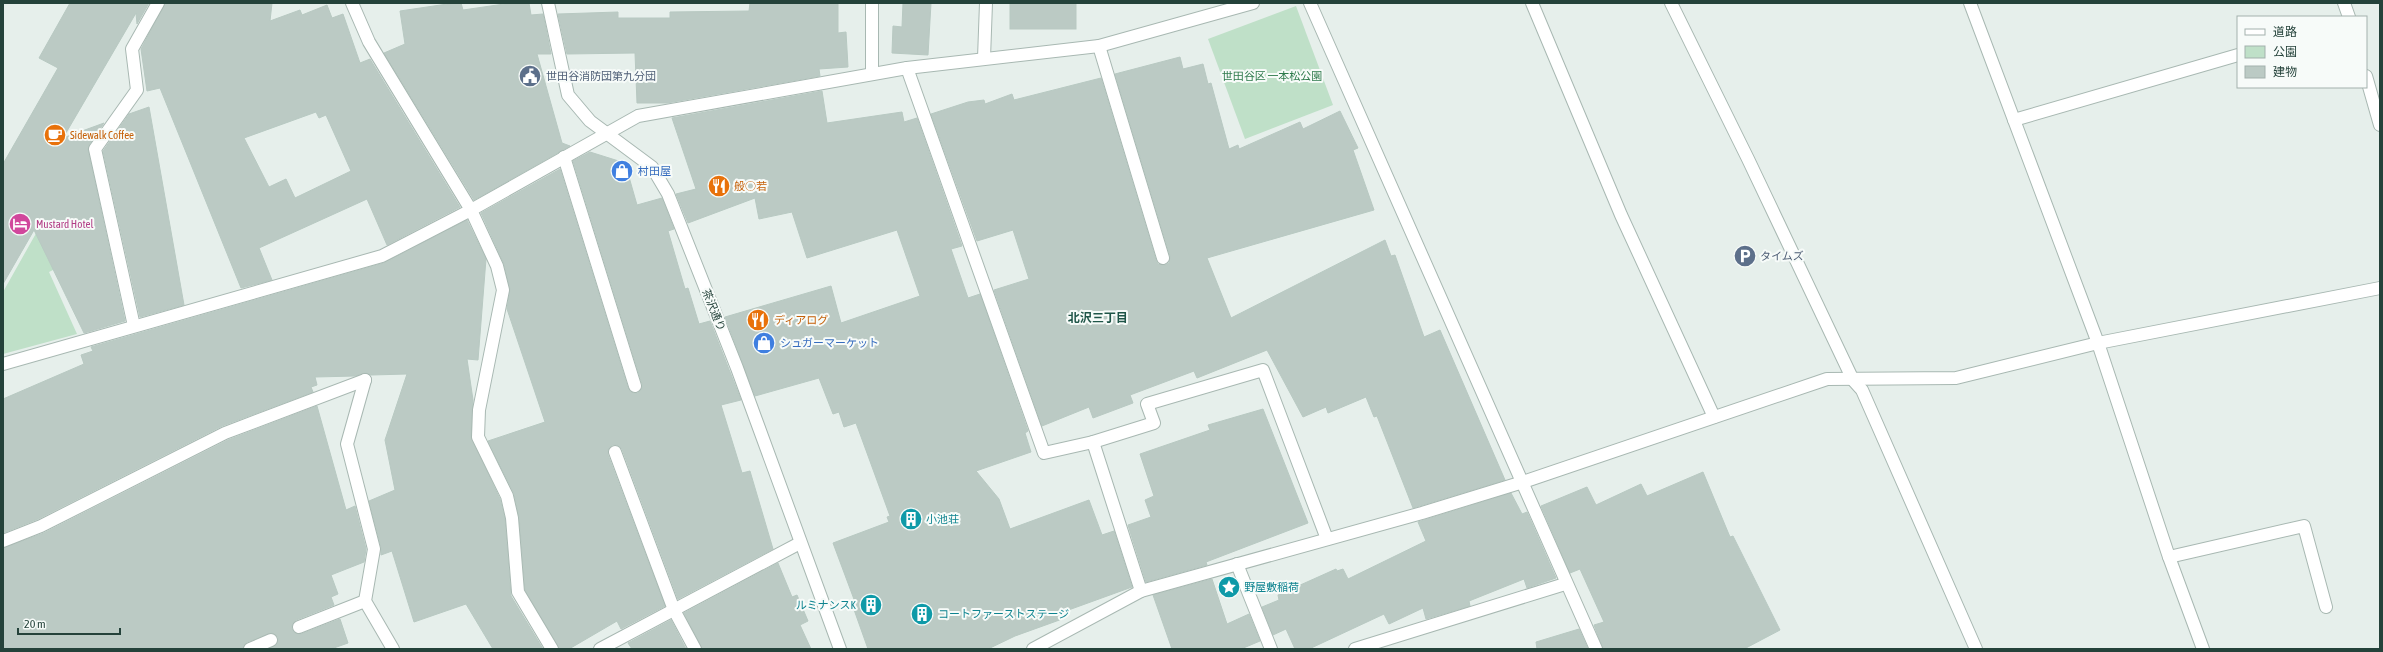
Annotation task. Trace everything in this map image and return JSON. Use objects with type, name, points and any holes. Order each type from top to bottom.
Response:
[{"type":"street","points":[[134,326],[95,149],[137,90],[132,49],[158,3]]},
{"type":"street","points":[[352,3],[369,42],[471,210],[497,266],[502,290],[479,410],[478,436],[508,504],[512,518],[518,592],[552,649]]},
{"type":"street","name":"茶沢通り","points":[[548,3],[568,95],[590,121],[607,132],[652,167],[668,194],[737,368],[840,649]]},
{"type":"street","points":[[872,3],[872,74]]},
{"type":"street","points":[[984,58],[986,3]]},
{"type":"street","points":[[3,364],[382,256],[471,210],[607,132],[638,116],[907,68],[1099,46],[1253,3]]},
{"type":"street","points":[[1310,3],[1523,482],[1565,584],[1596,649]]},
{"type":"street","points":[[1532,3],[1621,214],[1714,417]]},
{"type":"street","points":[[1671,3],[1748,159],[1853,380],[1862,390],[1976,649]]},
{"type":"street","points":[[1970,3],[2098,343],[2169,557],[2203,649]]},
{"type":"street","points":[[2344,3],[2349,16]]},
{"type":"street","points":[[1099,46],[1163,258]]},
{"type":"street","points":[[2014,120],[2237,55]]},
{"type":"street","points":[[907,68],[1044,453],[1093,442],[1154,424],[1147,404],[1264,370],[1327,539]]},
{"type":"street","points":[[2367,79],[2380,124]]},
{"type":"street","points":[[564,157],[636,386]]},
{"type":"street","points":[[1033,649],[1141,591],[1523,482],[1827,379],[1853,380],[1956,378],[2098,343],[2380,288]]},
{"type":"street","points":[[3,541],[41,526],[225,432],[365,380],[347,444],[374,548],[365,601],[393,649]]},
{"type":"street","points":[[1093,442],[1141,591]]},
{"type":"street","points":[[615,452],[674,610],[695,649]]},
{"type":"street","points":[[2169,557],[2304,526],[2326,608]]},
{"type":"street","points":[[600,649],[800,543]]},
{"type":"street","points":[[1237,564],[1271,649]]},
{"type":"street","points":[[1355,649],[1565,584]]},
{"type":"street","points":[[299,627],[365,601]]},
{"type":"street","points":[[250,649],[270,643]]},
{"type":"green space","name":"世田谷区 一本松公園","points":[[1296,6],[1333,105],[1245,139],[1208,39]]},
{"type":"green space","points":[[52,205],[75,259],[49,272],[77,334],[3,354],[3,292]]},
{"type":"building","points":[[70,3],[149,3],[137,24],[136,13],[63,138],[104,123],[89,145],[88,150],[125,321],[84,333],[34,230],[3,284],[3,164],[58,68],[39,58]]},
{"type":"building","points":[[165,3],[272,3],[270,21],[300,10],[302,15],[327,5],[332,18],[343,14],[360,63],[370,59],[460,207],[387,245],[367,199],[259,248],[272,280],[241,288],[160,88],[147,91],[141,49]],"holes":[[[316,112],[319,118],[326,115],[351,171],[295,198],[286,179],[269,187],[244,138]]]},
{"type":"building","points":[[461,3],[463,10],[511,3],[529,3],[531,15],[543,14],[551,54],[537,54],[562,143],[570,146],[474,200],[384,53],[405,44],[400,11]]},
{"type":"building","points":[[750,3],[838,3],[838,33],[846,32],[848,67],[819,69],[820,76],[667,103],[637,103],[635,53],[567,54],[558,14],[618,12],[618,18],[670,18],[670,12],[749,11]]},
{"type":"building","points":[[903,3],[931,3],[928,55],[892,53],[893,26],[902,27]]},
{"type":"building","points":[[1010,3],[1076,3],[1076,29],[1010,29]]},
{"type":"building","points":[[1180,57],[1183,69],[1203,64],[1208,84],[1211,83],[1229,149],[1238,145],[1239,149],[1300,122],[1303,129],[1340,111],[1358,148],[1353,150],[1374,210],[1207,258],[1231,318],[1385,240],[1391,256],[1395,255],[1424,337],[1440,330],[1505,480],[1413,508],[1377,416],[1374,417],[1366,397],[1328,413],[1326,407],[1303,417],[1267,350],[1197,378],[1194,371],[1130,395],[1133,403],[1093,418],[1089,407],[1042,426],[994,290],[1029,279],[1013,230],[977,241],[931,114],[968,102],[984,100],[985,104],[1012,94],[1014,100],[1101,78],[1156,260],[1158,264],[1165,265],[1169,263],[1170,256],[1115,74]]},
{"type":"building","points":[[822,91],[827,123],[902,112],[904,122],[917,118],[962,246],[951,249],[968,298],[980,294],[1028,431],[1025,433],[1031,452],[976,471],[999,499],[1010,529],[1089,500],[1102,535],[1114,531],[1132,587],[1063,612],[1065,618],[1015,636],[988,649],[868,649],[852,604],[855,602],[833,543],[889,522],[887,517],[890,516],[856,423],[844,427],[839,412],[833,414],[819,378],[755,396],[725,317],[831,286],[841,323],[920,296],[897,230],[807,258],[792,212],[759,219],[755,198],[688,223],[676,194],[696,189],[672,118]]},
{"type":"building","points":[[149,107],[184,305],[140,317],[103,151],[129,114]]},
{"type":"building","points":[[590,152],[625,163],[637,205],[662,198],[674,229],[668,231],[685,289],[688,288],[699,324],[710,321],[741,400],[721,405],[742,473],[750,471],[773,549],[678,599],[622,449],[617,445],[612,445],[608,450],[608,455],[665,606],[621,629],[617,621],[569,649],[559,649],[525,590],[519,517],[514,494],[488,441],[545,422],[507,309],[510,289],[504,264],[481,213],[560,169],[628,388],[633,393],[638,393],[642,388],[642,384],[573,161]]},
{"type":"building","points":[[467,220],[486,259],[478,360],[467,359],[473,400],[471,437],[500,499],[505,519],[511,596],[543,649],[493,649],[466,604],[414,622],[392,551],[381,555],[381,547],[369,501],[395,490],[385,440],[407,374],[371,375],[366,373],[355,376],[315,377],[317,385],[311,387],[313,392],[222,426],[38,519],[3,533],[3,399],[84,364],[81,355],[93,351],[91,347],[384,263]]},
{"type":"building","points":[[317,406],[346,510],[355,506],[366,549],[364,562],[331,575],[338,594],[331,597],[334,605],[296,620],[292,626],[292,629],[295,633],[301,634],[340,619],[348,643],[331,649],[269,649],[278,641],[278,637],[272,633],[247,642],[243,649],[3,649],[3,548],[44,533],[228,440]]},
{"type":"building","points":[[1263,409],[1308,523],[1206,562],[1207,565],[1146,582],[1128,525],[1151,517],[1145,500],[1154,496],[1140,454],[1210,430],[1208,425]]},
{"type":"building","points":[[1703,472],[1730,537],[1733,536],[1780,630],[1744,649],[1603,649],[1594,625],[1604,622],[1580,569],[1570,573],[1541,506],[1587,487],[1596,505],[1641,484],[1647,496]]},
{"type":"building","points":[[1511,493],[1522,514],[1527,512],[1556,578],[1527,588],[1524,579],[1469,601],[1470,606],[1426,619],[1423,608],[1389,624],[1384,614],[1309,649],[1295,649],[1286,629],[1273,635],[1262,607],[1279,600],[1278,595],[1336,569],[1337,571],[1343,569],[1348,579],[1426,541],[1418,522]]},
{"type":"building","points":[[778,563],[792,597],[797,595],[808,621],[800,625],[811,649],[702,649],[684,613]]},
{"type":"building","points":[[1212,579],[1227,624],[1249,614],[1260,641],[1241,649],[1172,649],[1153,595]]},
{"type":"building","points":[[671,620],[686,649],[632,649],[628,643]]},
{"type":"building","points":[[1579,629],[1588,649],[1537,649],[1536,642]]},
{"type":"place","name":"世田谷消防団第九分団","points":[[530,76]]},
{"type":"place","name":"Sidewalk Coffee","points":[[55,135]]},
{"type":"place","name":"村田屋","points":[[622,171]]},
{"type":"place","name":"般○若","points":[[719,186]]},
{"type":"place","name":"Mustard Hotel","points":[[20,224]]},
{"type":"place","name":"タイムズ","points":[[1745,256]]},
{"type":"place","name":"ディアログ","points":[[758,320]]},
{"type":"place","name":"シュガーマーケット","points":[[764,343]]},
{"type":"place","name":"小池荘","points":[[911,519]]},
{"type":"place","name":"野屋敷稲荷","points":[[1229,587]]},
{"type":"place","name":"ルミナンスK","points":[[871,605]]},
{"type":"place","name":"コートファーストステージ","points":[[922,614]]},
{"type":"district","name":"北沢三丁目","points":[[1098,318]]}]
